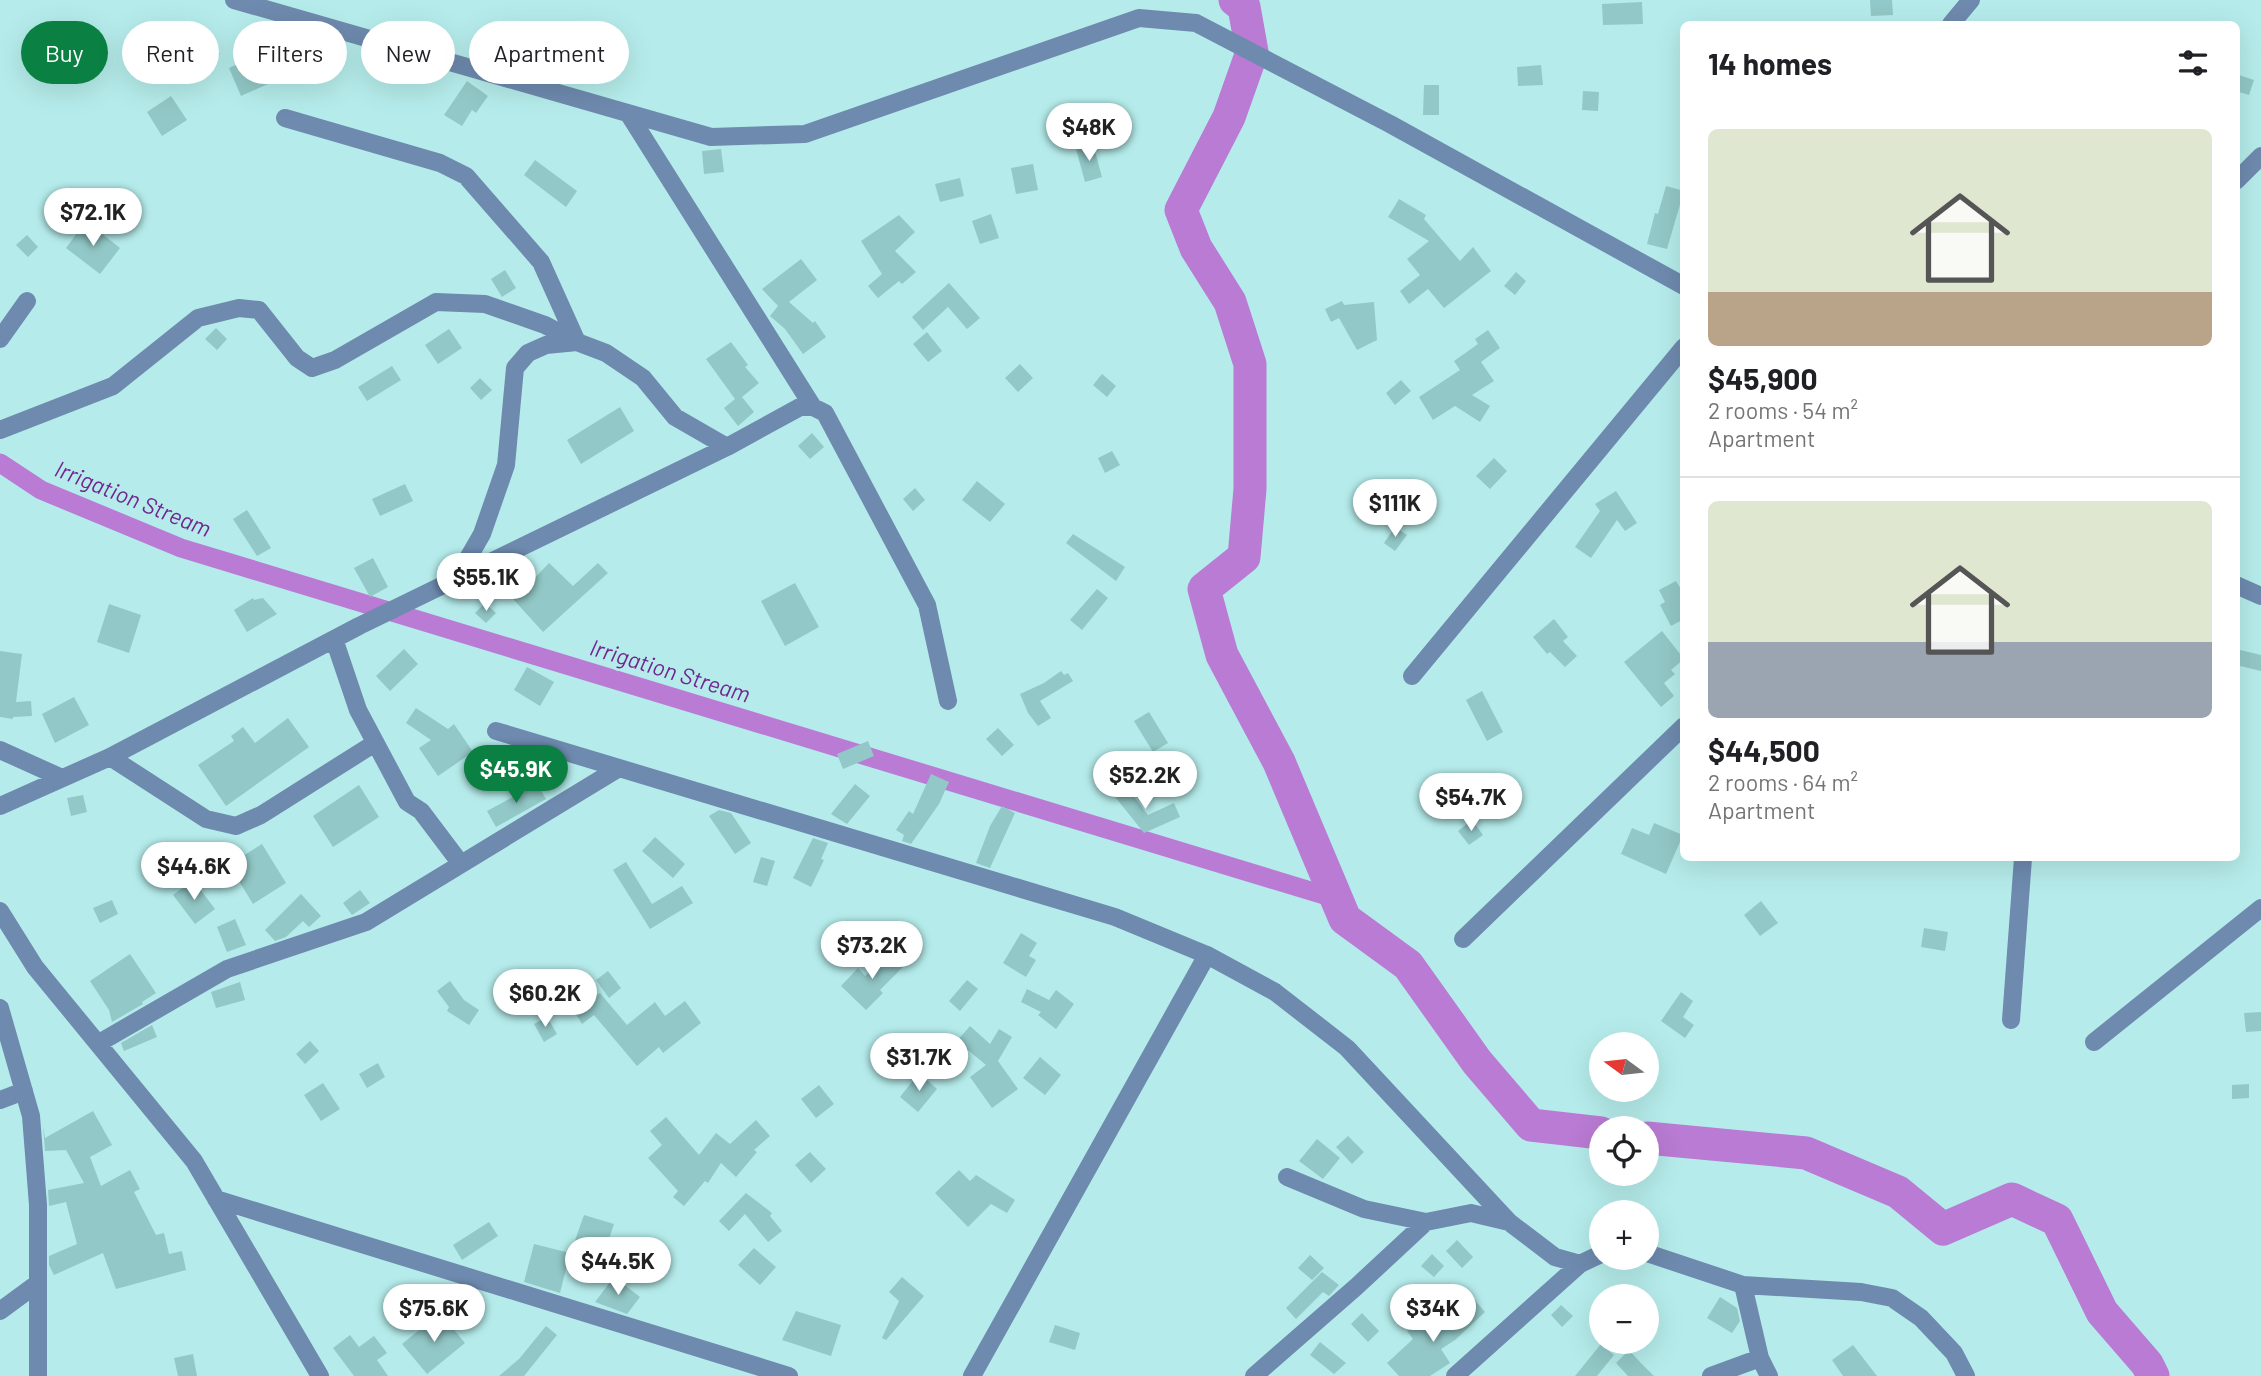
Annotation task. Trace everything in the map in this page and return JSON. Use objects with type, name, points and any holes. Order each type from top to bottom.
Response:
[{"type":"street","points":[[234,0],[711,137],[805,134],[1139,18],[1196,23],[1390,124],[1680,284]]},
{"type":"street","points":[[1954,21],[1971,0]]},
{"type":"street","points":[[628,113],[813,407]]},
{"type":"street","points":[[285,118],[440,163],[466,176],[541,262],[577,342]]},
{"type":"street","points":[[2240,177],[2261,156]]},
{"type":"street","points":[[0,339],[27,301]]},
{"type":"street","points":[[0,430],[113,386],[198,318],[239,308],[259,310],[298,358],[312,368],[335,360],[436,302],[485,304],[545,325],[577,342],[607,353],[643,377],[675,418],[727,447]]},
{"type":"street","points":[[456,579],[482,534],[506,464],[515,368],[528,353],[546,345],[577,342]]},
{"type":"street","points":[[1412,676],[1680,352]]},
{"type":"street","points":[[0,806],[110,757],[334,639],[727,447],[800,407],[813,407],[825,413],[928,605],[948,701]]},
{"type":"street","points":[[2240,586],[2261,596]]},
{"type":"street","points":[[334,639],[358,709],[407,802],[421,811],[461,864]]},
{"type":"street","points":[[1463,939],[1680,730]]},
{"type":"street","points":[[496,732],[1115,917],[1207,955],[1275,992],[1347,1048],[1509,1223],[1555,1257],[1580,1264]]},
{"type":"street","points":[[110,757],[206,819],[236,826],[261,815],[375,743]]},
{"type":"street","points":[[0,750],[62,778]]},
{"type":"street","points":[[99,1044],[227,970],[366,922],[619,768]]},
{"type":"street","points":[[2011,1020],[2023,861]]},
{"type":"street","points":[[2094,1042],[2261,908]]},
{"type":"street","points":[[0,911],[35,967],[194,1161],[320,1376]]},
{"type":"street","points":[[972,1376],[1207,955]]},
{"type":"street","points":[[0,1008],[31,1116],[38,1205],[38,1376]]},
{"type":"street","points":[[0,1100],[24,1091]]},
{"type":"street","points":[[1287,1177],[1364,1209],[1426,1222],[1471,1213],[1509,1223]]},
{"type":"street","points":[[216,1199],[789,1376]]},
{"type":"street","points":[[1254,1376],[1426,1222]]},
{"type":"street","points":[[1659,1257],[1743,1285],[1861,1292],[1892,1298],[1921,1318],[1954,1353],[1966,1376]]},
{"type":"street","points":[[1455,1376],[1580,1264],[1589,1260]]},
{"type":"street","points":[[0,1311],[37,1283]]},
{"type":"street","points":[[1743,1285],[1760,1358],[1769,1376]]},
{"type":"street","points":[[1711,1376],[1760,1358]]},
{"type":"building","points":[[1870,0],[1892,0],[1893,15],[1871,16]]},
{"type":"building","points":[[1642,2],[1643,24],[1603,25],[1602,4]]},
{"type":"building","points":[[1541,65],[1543,85],[1518,86],[1517,67]]},
{"type":"building","points":[[2240,75],[2254,80],[2249,95],[2240,92]]},
{"type":"building","points":[[467,81],[488,96],[476,113],[472,110],[462,126],[444,115]]},
{"type":"building","points":[[236,84],[268,84],[241,96]]},
{"type":"building","points":[[1424,85],[1439,85],[1439,115],[1423,115]]},
{"type":"building","points":[[1583,91],[1599,92],[1598,111],[1582,110]]},
{"type":"building","points":[[171,96],[187,120],[162,136],[147,112]]},
{"type":"building","points":[[1093,144],[1102,177],[1085,182],[1076,149]]},
{"type":"building","points":[[721,149],[724,172],[704,174],[702,151]]},
{"type":"building","points":[[535,160],[577,191],[566,207],[524,175]]},
{"type":"building","points":[[1033,164],[1038,190],[1016,194],[1011,168]]},
{"type":"building","points":[[960,178],[964,196],[940,202],[935,184]]},
{"type":"building","points":[[1666,186],[1680,190],[1680,205],[1667,249],[1647,244],[1655,213],[1658,214]]},
{"type":"building","points":[[1399,199],[1426,215],[1424,219],[1460,261],[1473,247],[1491,271],[1444,308],[1428,289],[1409,304],[1400,291],[1420,275],[1407,259],[1429,241],[1388,217]]},
{"type":"building","points":[[991,214],[999,238],[980,244],[972,221]]},
{"type":"building","points":[[899,215],[915,232],[895,251],[916,272],[902,284],[899,281],[878,298],[868,286],[882,274],[861,241]]},
{"type":"building","points":[[86,221],[120,248],[100,274],[66,248]]},
{"type":"building","points":[[27,235],[38,247],[28,257],[16,245]]},
{"type":"building","points":[[801,259],[817,280],[789,302],[813,323],[815,321],[826,337],[803,354],[785,329],[770,316],[778,306],[762,289]]},
{"type":"building","points":[[505,270],[516,288],[502,297],[491,279]]},
{"type":"building","points":[[1516,272],[1526,281],[1515,295],[1504,286]]},
{"type":"building","points":[[949,283],[980,318],[967,329],[948,307],[923,330],[912,317]]},
{"type":"building","points":[[1342,301],[1344,305],[1374,302],[1377,340],[1357,350],[1339,318],[1331,322],[1325,309]]},
{"type":"building","points":[[216,328],[227,339],[217,350],[205,339]]},
{"type":"building","points":[[449,329],[462,348],[438,364],[425,345]]},
{"type":"building","points":[[1488,330],[1500,348],[1481,362],[1494,381],[1472,395],[1490,406],[1480,422],[1455,406],[1433,420],[1419,397],[1460,370],[1454,361],[1478,344],[1475,339]]},
{"type":"building","points":[[927,332],[942,351],[928,362],[913,344]]},
{"type":"building","points":[[731,342],[748,365],[745,367],[759,383],[742,397],[754,412],[738,426],[724,408],[735,399],[706,359]]},
{"type":"building","points":[[1020,364],[1033,378],[1018,392],[1005,378]]},
{"type":"building","points":[[392,366],[401,380],[367,401],[358,387]]},
{"type":"building","points":[[1102,374],[1116,386],[1107,397],[1093,385]]},
{"type":"building","points":[[480,378],[492,390],[481,400],[470,388]]},
{"type":"building","points":[[1401,380],[1411,391],[1395,405],[1386,393]]},
{"type":"building","points":[[620,407],[634,431],[581,464],[567,440]]},
{"type":"building","points":[[812,433],[824,447],[810,459],[798,446]]},
{"type":"building","points":[[1112,451],[1120,465],[1105,473],[1098,458]]},
{"type":"building","points":[[1494,458],[1507,471],[1490,489],[1476,476]]},
{"type":"building","points":[[977,481],[1005,504],[990,522],[962,500]]},
{"type":"building","points":[[405,484],[413,501],[380,516],[372,499]]},
{"type":"building","points":[[915,488],[925,500],[913,511],[903,499]]},
{"type":"building","points":[[1616,491],[1637,523],[1625,531],[1617,520],[1591,558],[1575,547],[1600,511],[1595,504]]},
{"type":"building","points":[[247,510],[271,548],[257,556],[233,519]]},
{"type":"building","points":[[1395,527],[1407,535],[1395,551],[1384,543]]},
{"type":"building","points":[[1073,534],[1125,567],[1116,581],[1066,543]]},
{"type":"building","points":[[373,558],[388,587],[370,597],[354,568]]},
{"type":"building","points":[[549,563],[573,586],[598,563],[608,573],[543,632],[504,589],[519,575],[529,584]]},
{"type":"building","points":[[1676,581],[1680,588],[1680,621],[1671,626],[1660,605],[1665,602],[1659,590]]},
{"type":"building","points":[[795,583],[819,627],[785,646],[761,601]]},
{"type":"building","points":[[1097,589],[1108,598],[1082,630],[1070,620]]},
{"type":"building","points":[[253,598],[263,598],[277,614],[247,632],[234,610]]},
{"type":"building","points":[[485,603],[496,613],[486,623],[475,613]]},
{"type":"building","points":[[109,604],[141,615],[129,653],[97,642]]},
{"type":"building","points":[[1554,619],[1568,637],[1563,641],[1577,656],[1565,667],[1550,652],[1547,654],[1533,637]]},
{"type":"building","points":[[1662,631],[1680,654],[1680,662],[1671,670],[1675,674],[1664,683],[1674,696],[1661,707],[1624,662]]},
{"type":"building","points":[[404,649],[418,664],[390,691],[376,676]]},
{"type":"building","points":[[2240,650],[2261,655],[2261,671],[2240,666]]},
{"type":"building","points":[[0,651],[22,654],[16,702],[31,701],[32,716],[13,719],[0,717]]},
{"type":"building","points":[[527,667],[554,682],[540,706],[514,690]]},
{"type":"building","points":[[1061,671],[1064,675],[1068,673],[1073,681],[1040,701],[1051,718],[1038,726],[1028,713],[1020,694],[1044,683]]},
{"type":"building","points":[[1482,691],[1503,732],[1487,741],[1466,700]]},
{"type":"building","points":[[74,697],[89,725],[55,743],[42,714]]},
{"type":"building","points":[[416,708],[448,729],[454,724],[473,752],[438,776],[419,748],[431,740],[406,723]]},
{"type":"building","points":[[1149,712],[1168,743],[1153,752],[1134,721]]},
{"type":"building","points":[[288,718],[309,747],[226,806],[198,765],[234,741],[231,736],[243,727],[255,743]]},
{"type":"building","points":[[998,728],[1014,745],[1002,756],[986,739]]},
{"type":"building","points":[[868,741],[874,756],[843,769],[837,754]]},
{"type":"building","points":[[931,774],[949,782],[939,804],[911,844],[902,841],[904,835],[896,830],[909,811],[913,814]]},
{"type":"building","points":[[537,784],[546,799],[496,827],[487,811]]},
{"type":"building","points":[[855,784],[870,796],[847,824],[831,814]]},
{"type":"building","points":[[1124,784],[1148,815],[1174,803],[1180,817],[1144,833],[1112,793]]},
{"type":"building","points":[[359,785],[379,817],[333,847],[313,816]]},
{"type":"building","points":[[83,795],[87,812],[71,816],[67,798]]},
{"type":"building","points":[[1002,806],[1015,813],[990,868],[976,863],[990,826]]},
{"type":"building","points":[[719,810],[731,813],[751,843],[735,854],[709,816]]},
{"type":"building","points":[[1472,820],[1483,835],[1469,845],[1458,831]]},
{"type":"building","points":[[1654,823],[1680,834],[1680,842],[1666,874],[1621,854],[1632,828],[1649,835]]},
{"type":"building","points":[[655,837],[685,864],[673,878],[642,851]]},
{"type":"building","points":[[813,838],[828,843],[821,859],[824,860],[811,887],[793,878]]},
{"type":"building","points":[[262,844],[286,883],[253,904],[229,865]]},
{"type":"building","points":[[761,857],[775,861],[767,886],[753,882]]},
{"type":"building","points":[[626,862],[652,904],[682,886],[693,903],[650,929],[613,870]]},
{"type":"building","points":[[193,880],[215,909],[195,924],[173,895]]},
{"type":"building","points":[[360,890],[370,903],[352,915],[343,903]]},
{"type":"building","points":[[301,894],[321,916],[309,927],[303,921],[286,937],[275,941],[265,930]]},
{"type":"building","points":[[112,900],[118,914],[100,923],[93,908]]},
{"type":"building","points":[[1761,901],[1778,923],[1760,936],[1744,915]]},
{"type":"building","points":[[235,919],[246,945],[227,952],[217,927]]},
{"type":"building","points":[[1924,928],[1948,932],[1945,951],[1921,947]]},
{"type":"building","points":[[1021,933],[1037,943],[1029,956],[1036,960],[1026,977],[1003,963]]},
{"type":"building","points":[[890,952],[904,966],[880,990],[883,993],[866,1010],[841,986],[858,968],[865,976]]},
{"type":"building","points":[[130,954],[156,993],[112,1022],[109,1010],[90,981]]},
{"type":"building","points":[[608,971],[621,988],[609,998],[596,980]]},
{"type":"building","points":[[967,980],[978,989],[960,1011],[949,1001]]},
{"type":"building","points":[[450,981],[464,1000],[479,1010],[469,1025],[447,1011],[449,1007],[437,991]]},
{"type":"building","points":[[240,982],[245,1000],[216,1008],[211,992]]},
{"type":"building","points":[[1027,989],[1049,1000],[1056,990],[1074,1004],[1056,1029],[1038,1015],[1041,1012],[1021,1002]]},
{"type":"building","points":[[1681,992],[1693,1001],[1683,1017],[1694,1025],[1685,1038],[1661,1021]]},
{"type":"building","points":[[600,993],[627,1025],[655,1002],[665,1016],[685,1001],[701,1023],[663,1053],[659,1047],[637,1066],[594,1015],[582,1024],[574,1011]]},
{"type":"building","points":[[2261,1012],[2261,1031],[2246,1032],[2244,1013]]},
{"type":"building","points":[[547,1017],[557,1034],[544,1042],[534,1024]]},
{"type":"building","points":[[152,1025],[157,1037],[124,1051],[121,1043]]},
{"type":"building","points":[[970,1026],[990,1044],[999,1029],[1012,1037],[998,1061],[1018,1089],[992,1108],[970,1077],[986,1065],[957,1041]]},
{"type":"building","points":[[310,1041],[319,1051],[305,1064],[296,1054]]},
{"type":"building","points":[[1040,1057],[1061,1075],[1045,1095],[1023,1078]]},
{"type":"building","points":[[378,1063],[385,1077],[367,1088],[359,1074]]},
{"type":"building","points":[[919,1073],[937,1089],[918,1112],[900,1097]]},
{"type":"building","points":[[323,1083],[340,1109],[321,1121],[304,1095]]},
{"type":"building","points":[[2249,1084],[2249,1098],[2232,1099],[2232,1085]]},
{"type":"building","points":[[819,1085],[834,1104],[816,1118],[801,1099]]},
{"type":"building","points":[[93,1111],[112,1145],[90,1157],[101,1186],[130,1170],[140,1189],[134,1192],[156,1235],[164,1233],[169,1254],[182,1251],[186,1270],[116,1289],[103,1253],[54,1275],[49,1265],[49,1256],[77,1244],[66,1202],[49,1206],[48,1190],[84,1183],[66,1150],[45,1151],[43,1125],[45,1138]]},
{"type":"building","points":[[666,1117],[699,1155],[716,1133],[730,1144],[756,1120],[770,1136],[754,1150],[757,1152],[736,1177],[721,1163],[708,1183],[705,1181],[684,1206],[673,1197],[678,1191],[648,1158],[662,1145],[650,1131]]},
{"type":"building","points":[[1348,1136],[1364,1152],[1352,1164],[1336,1147]]},
{"type":"building","points":[[1317,1139],[1340,1158],[1323,1179],[1299,1161]]},
{"type":"building","points":[[810,1152],[826,1169],[811,1183],[795,1165]]},
{"type":"building","points":[[959,1170],[970,1181],[976,1175],[1015,1200],[1007,1213],[991,1204],[968,1227],[935,1193]]},
{"type":"building","points":[[746,1193],[772,1213],[770,1216],[782,1231],[768,1242],[745,1214],[729,1231],[719,1221]]},
{"type":"building","points":[[584,1215],[614,1224],[602,1259],[572,1249]]},
{"type":"building","points":[[489,1222],[498,1236],[462,1260],[453,1245]]},
{"type":"building","points":[[1457,1240],[1473,1257],[1462,1268],[1446,1251]]},
{"type":"building","points":[[534,1244],[570,1253],[560,1293],[524,1282]]},
{"type":"building","points":[[754,1248],[776,1267],[760,1285],[738,1265]]},
{"type":"building","points":[[1432,1254],[1444,1266],[1434,1277],[1421,1266]]},
{"type":"building","points":[[1310,1255],[1324,1268],[1312,1280],[1298,1268]]},
{"type":"building","points":[[1322,1272],[1339,1285],[1329,1296],[1323,1292],[1296,1319],[1286,1308]]},
{"type":"building","points":[[614,1277],[640,1297],[627,1314],[595,1302]]},
{"type":"building","points":[[902,1277],[924,1296],[886,1340],[882,1338],[899,1301],[889,1292]]},
{"type":"building","points":[[1413,1286],[1423,1298],[1410,1309],[1400,1297]]},
{"type":"building","points":[[1720,1297],[1737,1308],[1740,1321],[1732,1333],[1707,1318]]},
{"type":"building","points":[[1474,1299],[1485,1312],[1455,1340],[1441,1349],[1450,1363],[1430,1376],[1399,1376],[1387,1363],[1413,1339],[1407,1331],[1418,1322],[1430,1336],[1443,1328],[1459,1309]]},
{"type":"building","points":[[1561,1305],[1573,1316],[1562,1327],[1551,1315]]},
{"type":"building","points":[[796,1311],[841,1325],[831,1356],[782,1340]]},
{"type":"building","points":[[440,1313],[465,1343],[427,1374],[402,1344]]},
{"type":"building","points":[[1362,1313],[1379,1331],[1368,1342],[1351,1324]]},
{"type":"building","points":[[1055,1325],[1080,1333],[1075,1350],[1049,1342]]},
{"type":"building","points":[[546,1326],[557,1335],[524,1376],[499,1376],[519,1359]]},
{"type":"building","points":[[350,1335],[359,1347],[374,1336],[387,1353],[377,1360],[388,1376],[354,1376],[333,1348]]},
{"type":"building","points":[[1320,1342],[1346,1363],[1334,1374],[1310,1355]]},
{"type":"building","points":[[1853,1345],[1877,1376],[1843,1376],[1832,1360]]},
{"type":"building","points":[[193,1354],[197,1376],[178,1376],[174,1358]]},
{"type":"building","points":[[1593,1354],[1614,1355],[1597,1376],[1575,1376]]},
{"type":"building","points":[[1625,1354],[1633,1354],[1654,1376],[1628,1376],[1616,1363]]},
{"type":"waterway","points":[[1235,0],[1244,7],[1252,52],[1229,117],[1181,210],[1196,248],[1230,302],[1250,364],[1250,489],[1244,557],[1204,589],[1222,655],[1279,762],[1345,919],[1408,965],[1477,1062],[1531,1125],[1589,1132]]},
{"type":"waterway","name":"Irrigation Stream","points":[[0,463],[41,490],[181,548],[1337,899]]},
{"type":"waterway","points":[[1659,1139],[1806,1153],[1898,1192],[1943,1229],[2012,1199],[2057,1220],[2102,1312],[2147,1364],[2153,1376]]}]
